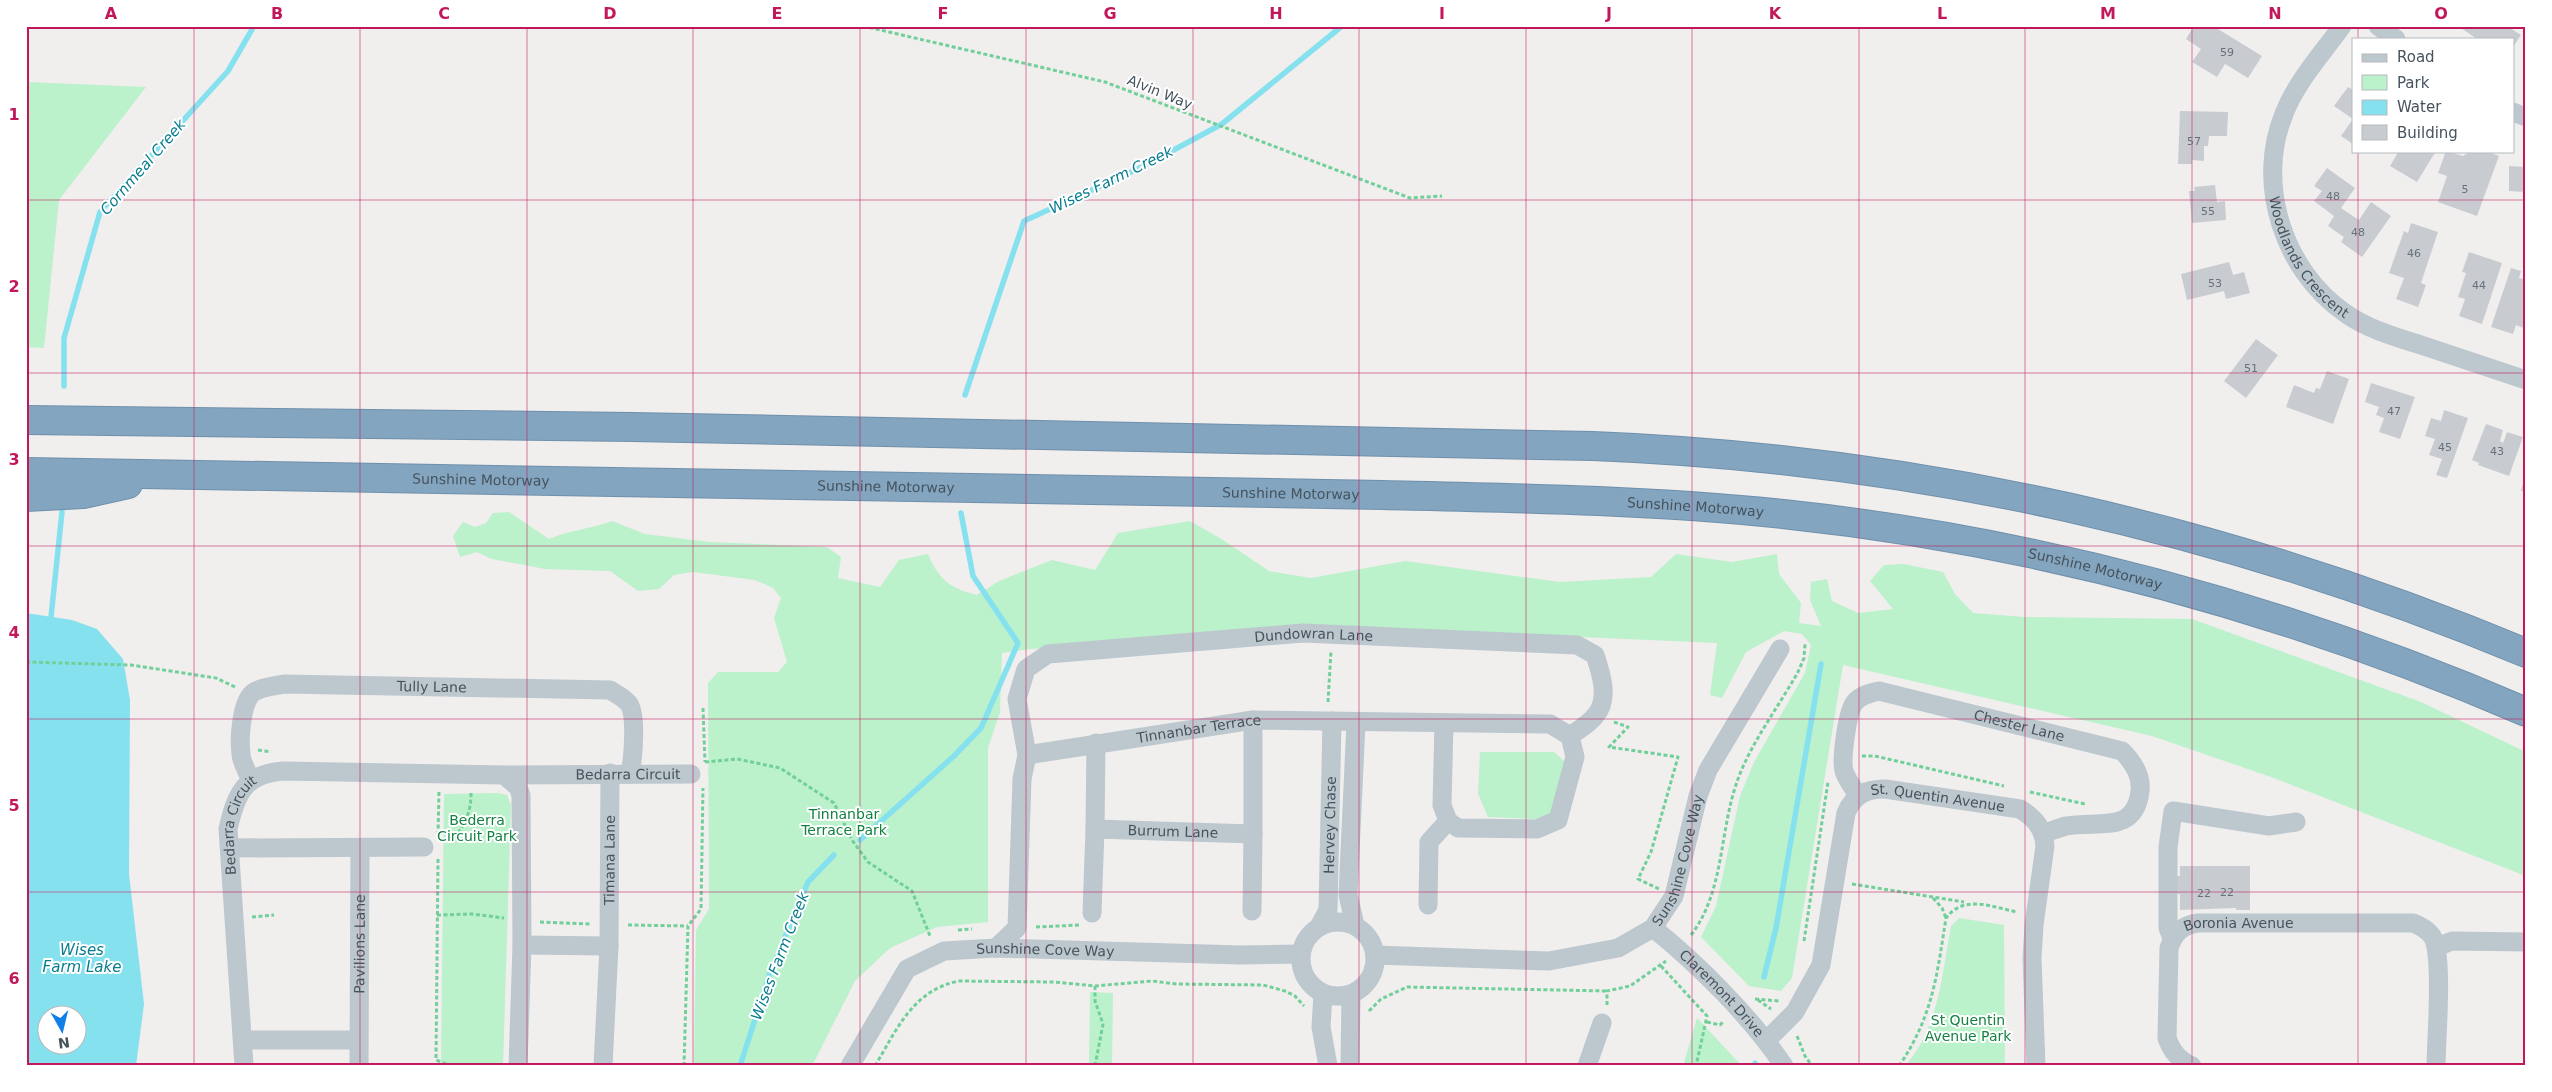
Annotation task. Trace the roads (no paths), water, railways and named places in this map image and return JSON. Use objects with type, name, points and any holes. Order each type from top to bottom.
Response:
[{"type":"highway","points":[[26,420],[632,427],[1593,446],[1677,449],[1790,459],[1950,482],[2070,506],[2212,542],[2343,582],[2526,653]]},
{"type":"highway","name":"Sunshine Motorway","points":[[26,472],[1506,498],[1640,502],[1784,514],[1845,522],[2030,553],[2155,583],[2241,607],[2416,667],[2526,712]]},
{"type":"highway","points":[[26,497],[83,494],[169,474]]},
{"type":"street","name":"Woodlands Crescent","points":[[2342,26],[2292,96],[2283,115],[2276,141],[2273,174],[2279,222],[2292,256],[2318,290],[2346,314],[2387,334],[2526,380]]},
{"type":"street","points":[[2378,26],[2395,38]]},
{"type":"street","points":[[2514,112],[2526,117]]},
{"type":"street","name":"Dundowran Lane","points":[[1027,755],[1017,700],[1026,669],[1048,654],[1332,633],[1577,645],[1596,655],[1603,678],[1603,695],[1597,715],[1570,736]]},
{"type":"street","name":"Sunshine Cove Way","points":[[1375,955],[1549,961],[1618,948],[1653,928],[1674,896],[1698,796],[1708,770],[1780,649]]},
{"type":"street","name":"Tully Lane","points":[[250,780],[241,756],[245,706],[249,696],[255,691],[284,684],[610,690],[629,704],[632,716],[633,760],[630,774]]},
{"type":"street","name":"Chester Lane","points":[[1858,796],[1844,773],[1842,762],[1853,704],[1868,694],[1879,692],[2122,751],[2132,761],[2142,782],[2139,806],[2130,817],[2115,823],[2066,826],[2044,833]]},
{"type":"street","points":[[1252,720],[1252,911]]},
{"type":"street","name":"Tinnanbar Terrace","points":[[1027,755],[1252,720],[1356,723],[1550,724],[1570,736]]},
{"type":"street","name":"Hervey Chase","points":[[1320,925],[1328,910],[1323,721]]},
{"type":"street","name":"Hervey Chase","points":[[1355,926],[1348,895],[1356,723]]},
{"type":"street","points":[[1444,724],[1442,805],[1448,820],[1458,828],[1537,829],[1558,820],[1575,757],[1570,736]]},
{"type":"street","points":[[1092,913],[1096,743]]},
{"type":"street","points":[[996,948],[1017,928],[1022,779],[1027,755]]},
{"type":"street","name":"Bedarra Circuit","points":[[244,1066],[228,829],[232,810],[238,796],[250,780],[268,772],[283,771],[630,774],[700,770]]},
{"type":"street","name":"Timana Lane","points":[[603,1066],[609,946],[610,773]]},
{"type":"street","points":[[504,774],[518,787],[521,795],[522,945],[518,1066]]},
{"type":"street","name":"St. Quentin Avenue","points":[[1767,1040],[1795,1012],[1817,976],[1821,965],[1846,813],[1851,802],[1858,796],[1870,789],[1885,789],[2006,807],[2020,810],[2031,816],[2044,833]]},
{"type":"street","points":[[2172,938],[2168,928],[2168,847],[2173,811],[2269,826],[2296,822]]},
{"type":"street","points":[[1428,905],[1429,842],[1448,820]]},
{"type":"street","name":"Burrum Lane","points":[[1095,829],[1253,834]]},
{"type":"street","points":[[2036,1066],[2032,958],[2026,913],[2045,846],[2044,833]]},
{"type":"street","points":[[230,848],[360,848],[431,843]]},
{"type":"street","name":"Pavilions Lane","points":[[359,1066],[360,848]]},
{"type":"street","points":[[1337,921],[1355,926],[1371,940],[1375,955],[1375,968],[1369,981],[1351,994],[1339,997],[1323,994],[1312,987],[1302,972],[1300,954],[1304,941],[1320,925],[1337,921]]},
{"type":"street","name":"Boronia Avenue","points":[[2192,1066],[2177,1056],[2170,1048],[2167,1038],[2169,948],[2172,938],[2187,924],[2413,923],[2425,928],[2433,937],[2437,947]]},
{"type":"street","name":"Claremont Drive","points":[[1653,928],[1679,949],[1767,1040],[1784,1066]]},
{"type":"street","points":[[2436,1066],[2437,947],[2452,941],[2526,942]]},
{"type":"street","points":[[522,945],[609,946]]},
{"type":"street","name":"Sunshine Cove Way","points":[[850,1066],[908,969],[944,951],[996,948],[1241,955],[1300,954]]},
{"type":"street","points":[[1323,994],[1321,1027],[1328,1066]]},
{"type":"street","points":[[1350,1066],[1349,1029],[1351,994]]},
{"type":"street","points":[[1588,1066],[1602,1023]]},
{"type":"street","points":[[243,1040],[359,1040]]},
{"type":"water","name":"Wises Farm Lake","points":[[26,613],[72,620],[97,629],[123,659],[130,700],[129,874],[144,1004],[136,1066],[26,1066]]},
{"type":"waterway","name":"Cornmeal Creek","points":[[64,386],[64,338],[100,212],[228,71],[254,26]]},
{"type":"waterway","name":"Wises Farm Creek","points":[[965,395],[1024,221],[1142,167],[1222,124],[1342,26]]},
{"type":"waterway","name":"Cornmeal Creek","points":[[51,617],[62,512]]},
{"type":"waterway","name":"Wises Farm Creek","points":[[860,840],[954,756],[981,728],[1018,643],[973,576],[961,513]]},
{"type":"waterway","points":[[1764,977],[1776,928],[1821,664]]},
{"type":"waterway","name":"Wises Farm Creek","points":[[740,1066],[770,973],[808,882],[834,855]]},
{"type":"park label","name":"Tinnanbar Terrace Park","points":[[844,822]]},
{"type":"park label","name":"Bederra Circuit Park","points":[[477,828]]},
{"type":"park label","name":"St Quentin Avenue Park","points":[[1968,1028]]}]
